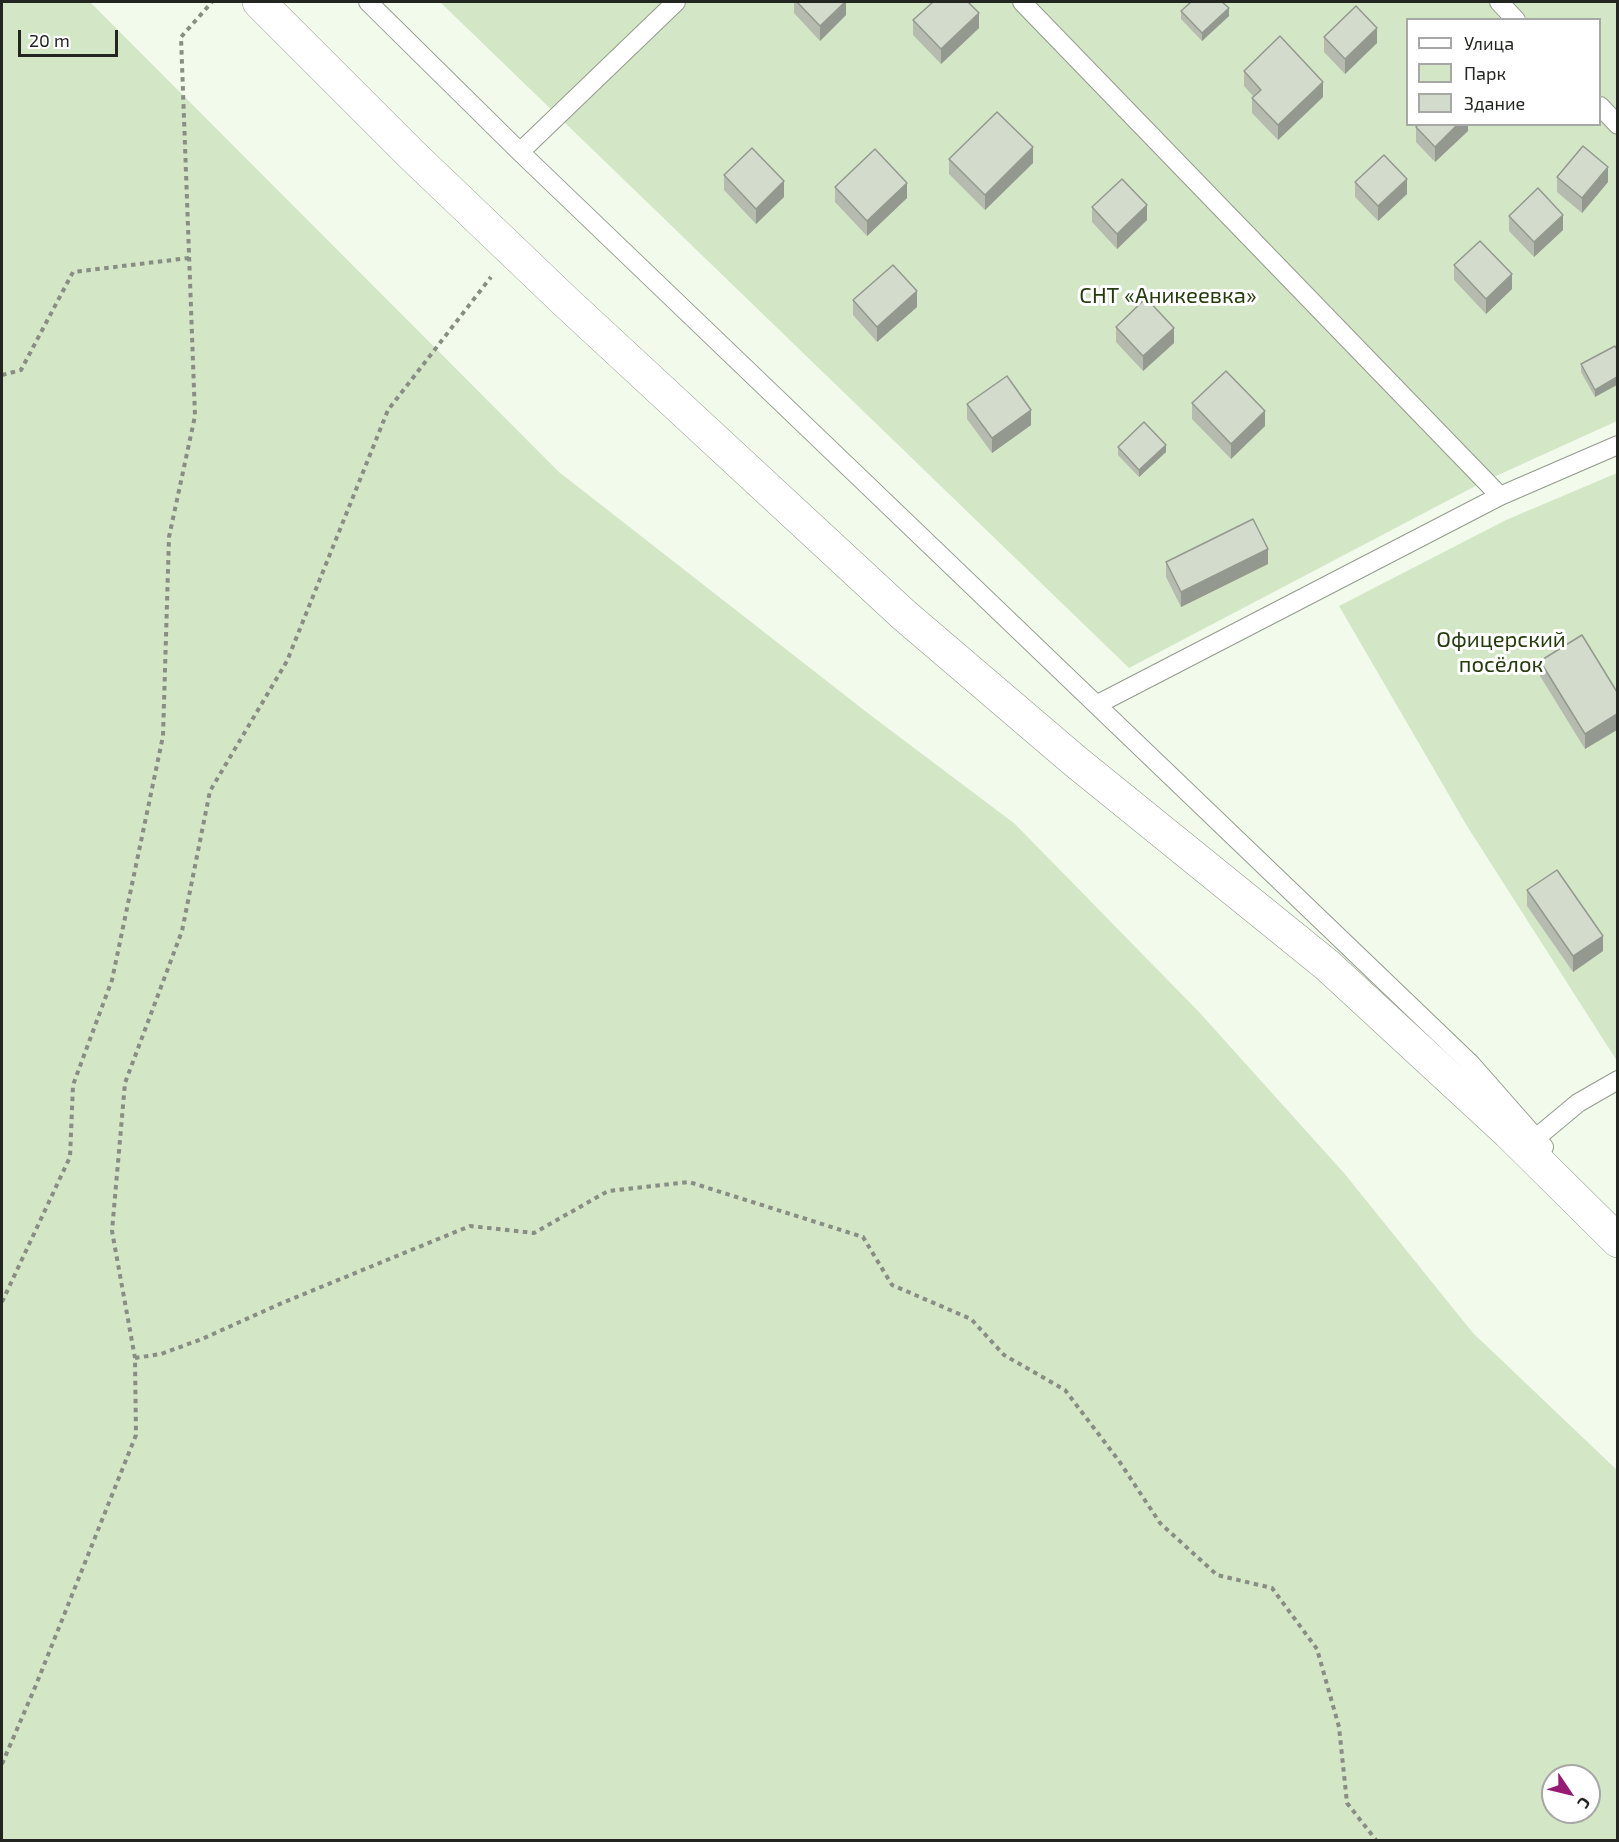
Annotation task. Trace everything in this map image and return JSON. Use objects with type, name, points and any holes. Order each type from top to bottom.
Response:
[{"type":"street","points":[[258,2],[411,154],[512,250],[904,615],[1075,761],[1327,964],[1509,1133],[1617,1239]]},
{"type":"lane","points":[[368,2],[520,152],[1471,1064],[1536,1138],[1617,1239]]},
{"type":"lane","points":[[520,152],[676,2]]},
{"type":"lane","points":[[1022,2],[1500,496]]},
{"type":"lane","points":[[1499,2],[1514,18]]},
{"type":"lane","points":[[1601,108],[1617,125]]},
{"type":"lane","points":[[1098,704],[1500,496],[1617,445]]},
{"type":"lane","points":[[1536,1138],[1578,1103],[1617,1080]]},
{"type":"path","points":[[2,1302],[70,1157],[72,1085],[112,980],[163,736],[169,537],[195,416],[181,37],[212,2]]},
{"type":"path","points":[[2,1764],[136,1435],[135,1358],[111,1231],[125,1083],[182,931],[210,791],[287,661],[388,410],[512,250]]},
{"type":"path","points":[[2,375],[21,370],[73,272],[189,258]]},
{"type":"path","points":[[135,1358],[161,1353],[202,1339],[282,1303],[470,1226],[534,1233],[608,1191],[689,1182],[863,1237],[892,1285],[971,1319],[1004,1355],[1065,1390],[1119,1461],[1160,1523],[1216,1575],[1272,1588],[1317,1649],[1339,1727],[1347,1803],[1376,1840]]},
{"type":"green space","points":[[2,2],[90,2],[559,472],[869,714],[1015,824],[1199,1012],[1344,1173],[1473,1333],[1617,1470],[1617,1840],[2,1840]]},
{"type":"green space","name":"СНТ «Аникеевка»","points":[[440,2],[1617,2],[1617,421],[1485,481],[1129,668]]},
{"type":"green space","name":"Офицерский посёлок","points":[[1617,473],[1617,1061],[1467,826],[1339,606],[1506,520]]},
{"type":"building","points":[[797,2],[845,2],[820,26]]},
{"type":"building","points":[[933,2],[968,2],[979,13],[941,49],[913,20]]},
{"type":"building","points":[[1191,2],[1222,2],[1229,8],[1202,33],[1181,11]]},
{"type":"building","points":[[1356,6],[1377,28],[1345,59],[1324,37]]},
{"type":"building","points":[[1280,36],[1323,82],[1278,125],[1252,98],[1261,90],[1244,71]]},
{"type":"building","points":[[997,112],[1033,147],[985,195],[949,159]]},
{"type":"building","points":[[1417,126],[1456,126],[1435,147]]},
{"type":"building","points":[[1583,146],[1608,167],[1582,198],[1557,177]]},
{"type":"building","points":[[752,148],[784,181],[756,209],[724,175]]},
{"type":"building","points":[[875,149],[907,183],[867,221],[835,187]]},
{"type":"building","points":[[1384,155],[1407,179],[1378,206],[1355,182]]},
{"type":"building","points":[[1122,179],[1147,205],[1117,234],[1092,207]]},
{"type":"building","points":[[1538,188],[1563,215],[1534,242],[1509,216]]},
{"type":"building","points":[[1480,241],[1512,274],[1486,299],[1454,265]]},
{"type":"building","points":[[893,265],[917,291],[877,327],[853,300]]},
{"type":"building","points":[[1146,298],[1174,328],[1143,356],[1116,327]]},
{"type":"building","points":[[1615,346],[1617,377],[1595,390],[1581,364]]},
{"type":"building","points":[[1226,371],[1265,411],[1231,444],[1192,403]]},
{"type":"building","points":[[1007,376],[1031,410],[992,438],[967,404]]},
{"type":"building","points":[[1144,422],[1166,445],[1139,470],[1118,447]]},
{"type":"building","points":[[1253,519],[1268,549],[1181,592],[1166,562]]},
{"type":"building","points":[[1582,635],[1617,692],[1617,714],[1585,734],[1540,661]]},
{"type":"building","points":[[1557,870],[1603,936],[1573,956],[1527,890]]}]
